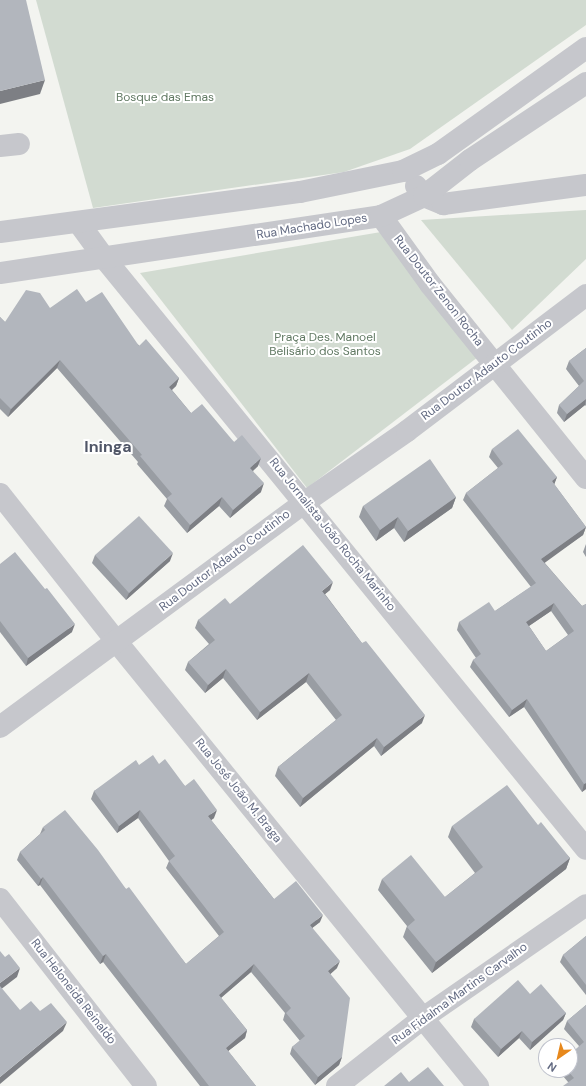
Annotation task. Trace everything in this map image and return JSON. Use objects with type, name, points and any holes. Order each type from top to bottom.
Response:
[{"type":"street","points":[[0,232],[300,192],[403,171],[438,154],[586,48]]},
{"type":"street","name":"Rua Machado Lopes","points":[[0,273],[105,259],[381,216],[424,196],[470,160],[586,83]]},
{"type":"street","points":[[403,171],[424,196],[443,204],[586,185]]},
{"type":"street","name":"Rua Doutor Zenon Rocha","points":[[381,216],[430,284],[586,478]]},
{"type":"street","name":"Rua Jornalista João Rocha Marinho","points":[[78,222],[105,259],[305,502],[586,849]]},
{"type":"street","name":"Rua Doutor Adauto Coutinho","points":[[0,727],[305,502],[407,432],[586,295]]},
{"type":"street","name":"Rua José João M. Braga","points":[[0,494],[116,641],[478,1086]]},
{"type":"street","name":"Rua Heloneida Reinaldo","points":[[0,899],[146,1086]]},
{"type":"street","name":"Rua Fidalma Martins Carvalho","points":[[337,1086],[423,1018],[586,905]]},
{"type":"green space","name":"Bosque das Emas","points":[[36,0],[586,0],[586,25],[410,149],[344,172],[93,208]]},
{"type":"green space","points":[[586,210],[586,259],[512,330],[421,220]]},
{"type":"green space","name":"Praça Des. Manoel Belisário dos Santos","points":[[381,232],[478,357],[307,488],[140,273]]},
{"type":"building","points":[[0,0],[26,0],[45,80],[0,91]]},
{"type":"building","points":[[77,289],[86,302],[102,292],[139,346],[146,339],[179,378],[169,387],[191,413],[202,404],[234,442],[242,435],[261,458],[250,468],[264,483],[233,510],[222,497],[190,525],[167,498],[172,494],[140,456],[142,455],[60,360],[11,409],[0,398],[0,317],[5,322],[26,290],[40,293],[50,308]]},
{"type":"building","points":[[586,348],[586,399],[567,414],[559,405],[584,381],[569,361]]},
{"type":"building","points":[[518,429],[557,477],[552,481],[586,527],[541,559],[582,606],[586,604],[586,783],[584,784],[527,699],[512,710],[473,660],[481,654],[459,622],[489,602],[495,611],[536,583],[466,493],[503,464],[492,449]],"holes":[[[554,603],[574,631],[546,651],[526,622]]]},
{"type":"building","points":[[430,459],[456,497],[408,531],[398,517],[380,530],[363,506]]},
{"type":"building","points":[[139,516],[173,553],[129,593],[95,555]]},
{"type":"building","points":[[303,545],[333,582],[322,591],[362,643],[366,641],[425,715],[384,747],[377,738],[303,798],[278,767],[342,715],[309,673],[260,712],[226,669],[208,685],[188,662],[215,640],[198,620],[225,598],[230,604]]},
{"type":"building","points":[[15,552],[45,589],[47,588],[75,624],[28,658],[0,621],[0,564]]},
{"type":"building","points":[[153,755],[159,764],[165,759],[185,786],[194,779],[217,810],[208,816],[274,899],[296,881],[323,915],[310,925],[340,961],[328,971],[350,998],[342,1057],[318,1077],[292,1047],[305,1036],[286,1013],[291,1008],[254,964],[219,995],[247,1030],[226,1048],[256,1086],[209,1086],[106,954],[103,956],[43,877],[41,879],[20,852],[45,830],[43,827],[65,810],[98,850],[126,889],[129,887],[186,964],[224,932],[169,861],[175,856],[140,810],[119,826],[94,791],[136,760],[139,765]]},
{"type":"building","points":[[507,785],[538,825],[541,822],[570,858],[436,962],[407,927],[415,920],[382,879],[411,855],[445,897],[483,867],[452,826]]},
{"type":"building","points":[[586,936],[586,985],[563,955]]},
{"type":"building","points":[[0,951],[5,957],[9,954],[20,968],[0,983]]},
{"type":"building","points":[[518,980],[530,994],[541,984],[566,1013],[532,1042],[522,1031],[501,1049],[474,1019]]},
{"type":"building","points":[[0,986],[20,1010],[31,1001],[40,1011],[51,1003],[67,1022],[0,1077]]},
{"type":"building","points":[[586,1005],[586,1086],[563,1086],[574,1078],[578,1078],[578,1047],[584,1042],[567,1021]]},
{"type":"building","points":[[428,1067],[444,1086],[384,1086],[401,1072],[409,1082]]},
{"type":"district","name":"Ininga","points":[[108,447]]}]
